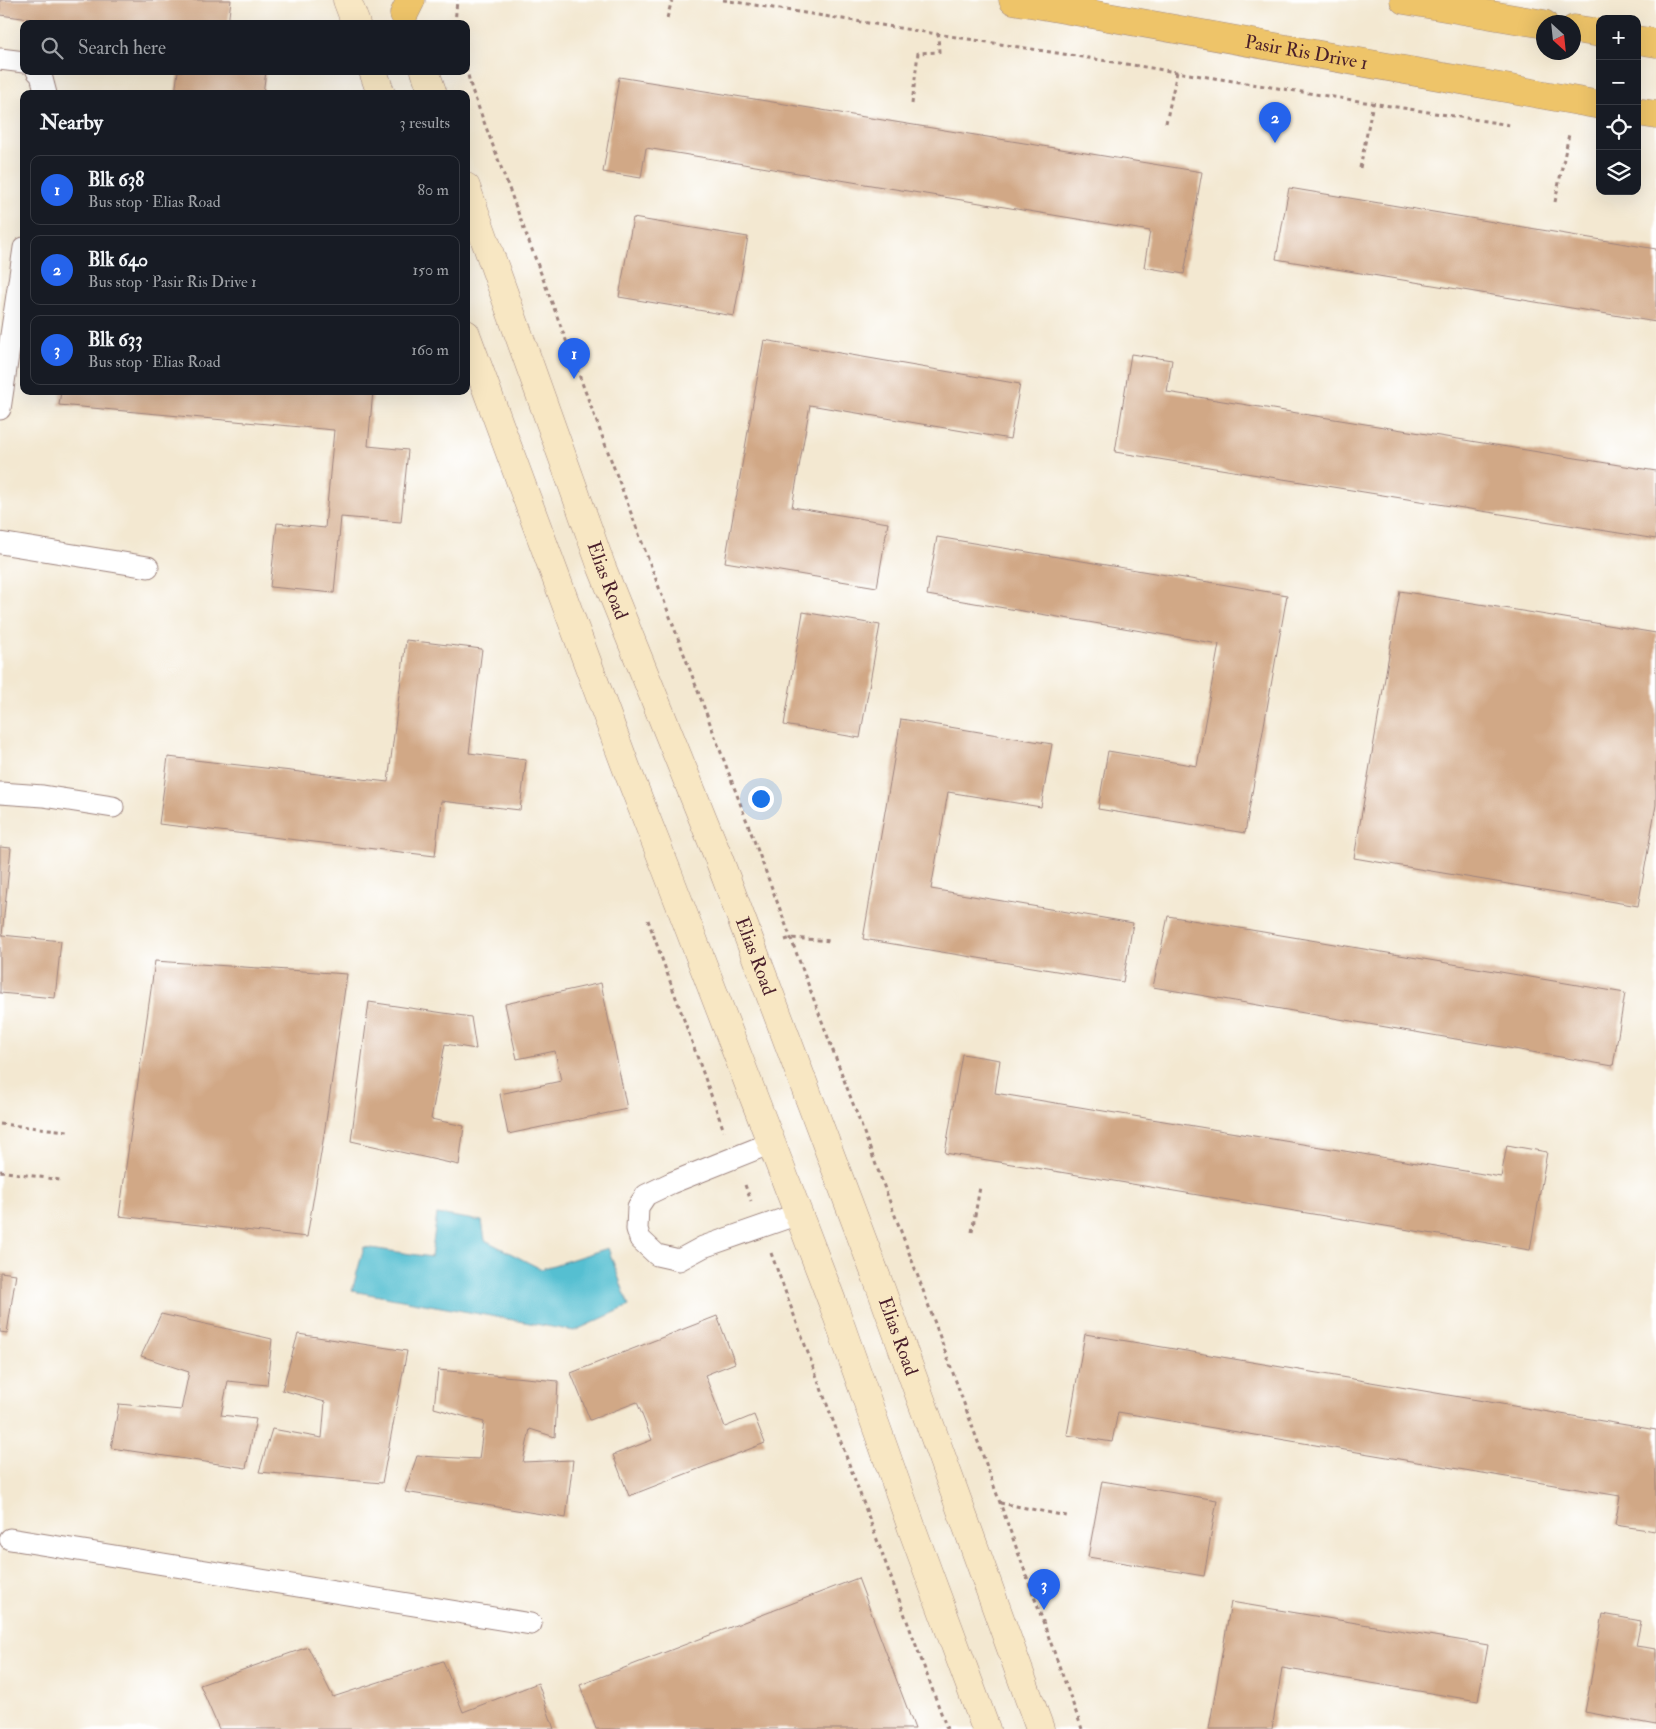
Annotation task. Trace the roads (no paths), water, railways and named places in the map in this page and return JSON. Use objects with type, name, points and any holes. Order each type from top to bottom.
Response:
[{"type":"main road","points":[[348,0],[355,20]]},
{"type":"main road","name":"Pasir Ris Drive 1","points":[[1013,0],[1596,104]]},
{"type":"main road","points":[[1404,0],[1536,23]]},
{"type":"main road","points":[[1581,30],[1596,32]]},
{"type":"main road","points":[[1641,41],[1656,43]]},
{"type":"main road","points":[[374,75],[380,90]]},
{"type":"main road","points":[[426,75],[432,90]]},
{"type":"main road","points":[[1641,113],[1656,116]]},
{"type":"main road","name":"Elias Road","points":[[470,198],[602,568],[717,854],[881,1289],[1040,1729]]},
{"type":"main road","points":[[470,345],[626,767],[836,1313],[914,1534],[986,1729]]},
{"type":"lane","points":[[0,58],[20,61]]},
{"type":"lane","points":[[41,75],[45,90]]},
{"type":"lane","points":[[0,409],[20,275]]},
{"type":"lane","points":[[0,543],[148,567]]},
{"type":"lane","points":[[0,793],[43,796],[113,807]]},
{"type":"lane","points":[[771,1143],[680,1179],[646,1195],[638,1208],[636,1229],[640,1239],[657,1256],[679,1260],[703,1247],[798,1214]]},
{"type":"lane","points":[[10,1539],[531,1624]]},
{"type":"water","points":[[437,1214],[482,1221],[485,1240],[541,1269],[608,1248],[629,1306],[574,1331],[352,1291],[364,1247],[431,1257]]},
{"type":"place","name":"Blk 640","points":[[1275,143]]},
{"type":"place","name":"Blk 638","points":[[574,379]]},
{"type":"place","name":"Blk 633","points":[[1044,1610]]}]
